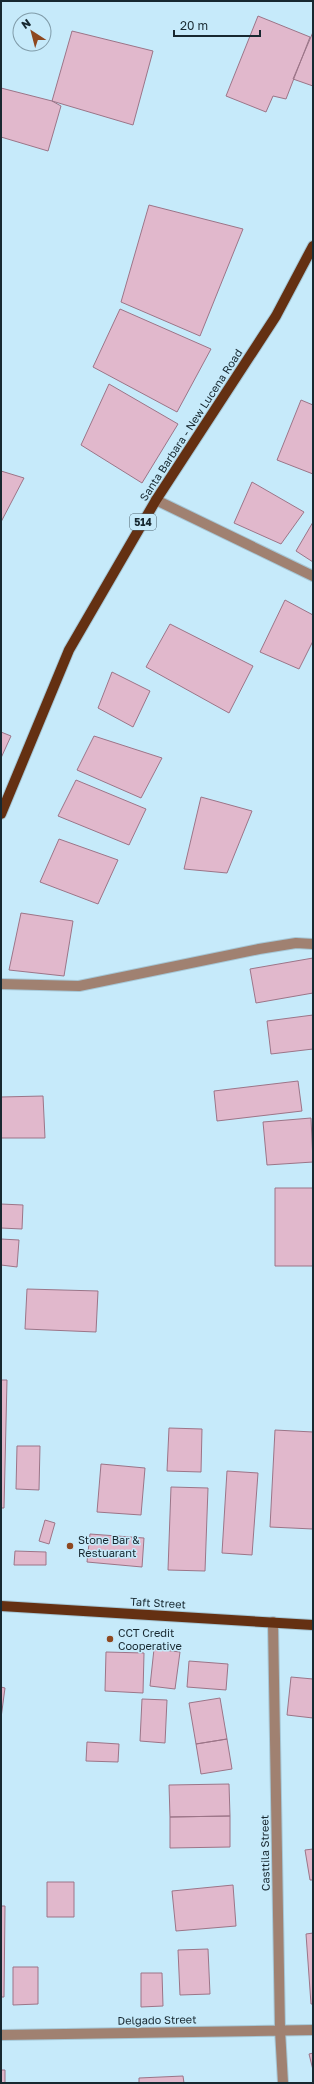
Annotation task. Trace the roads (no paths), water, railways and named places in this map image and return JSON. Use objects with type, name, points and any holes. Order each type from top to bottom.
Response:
[{"type":"main road","name":"Santa Barbara - New Lucena Road","points":[[1,814],[69,650],[156,500],[276,316],[313,246]]},
{"type":"main road","name":"Taft Street","points":[[1,1606],[313,1625]]},
{"type":"street","points":[[156,500],[313,576]]},
{"type":"street","points":[[1,984],[79,986],[259,949],[296,943],[313,944]]},
{"type":"street","name":"Casttila Street","points":[[273,1622],[280,2030],[283,2083]]},
{"type":"street","name":"Delgado Street","points":[[1,2035],[313,2030]]},
{"type":"place","name":"Stone Bar & Restuarant","points":[[70,1546]]},
{"type":"place","name":"CCT Credit Cooperative","points":[[110,1639]]}]
